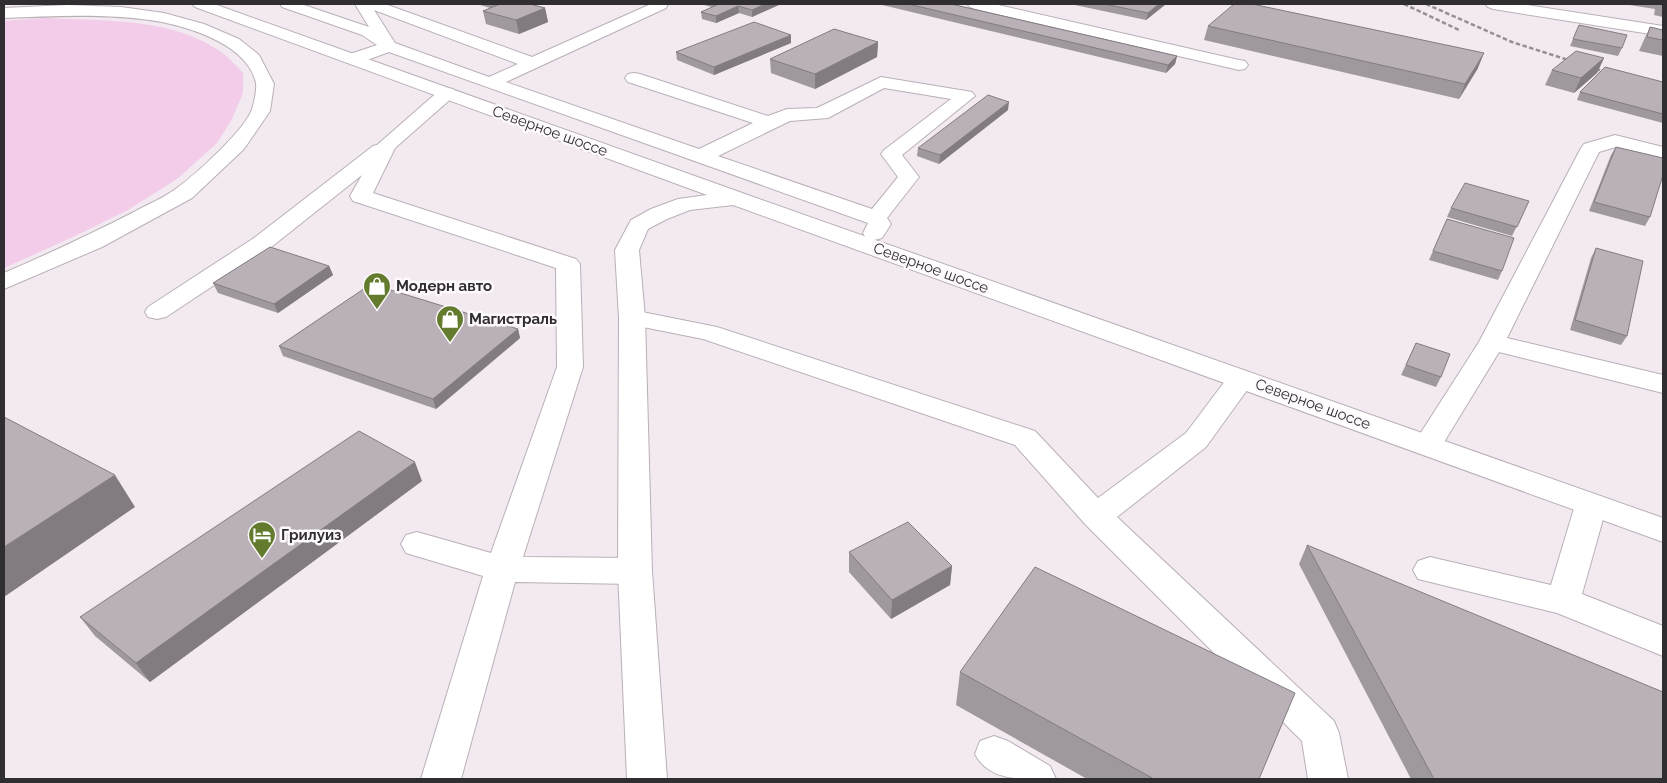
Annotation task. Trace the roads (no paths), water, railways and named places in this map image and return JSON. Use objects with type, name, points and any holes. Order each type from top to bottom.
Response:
[{"type":"main road","name":"Северное шоссе","points":[[200,4],[736,199],[1663,530]]},
{"type":"main road","points":[[287,4],[368,32],[389,46],[490,83],[876,218],[880,224],[866,244]]},
{"type":"main road","points":[[362,4],[389,46]]},
{"type":"main road","points":[[371,4],[532,63]]},
{"type":"main road","points":[[975,4],[1239,65]]},
{"type":"main road","points":[[1493,4],[1663,32]]},
{"type":"main road","points":[[1585,4],[1604,21]]},
{"type":"main road","points":[[490,83],[661,5]]},
{"type":"main road","points":[[4,14],[68,10],[121,12],[164,18],[198,27],[233,43],[253,59],[265,84],[261,111],[237,145],[184,193],[94,242],[4,282]]},
{"type":"main road","points":[[353,59],[389,46]]},
{"type":"main road","points":[[634,78],[769,122]]},
{"type":"main road","points":[[700,157],[769,122],[787,115],[821,114],[881,82],[966,96],[891,154],[909,177],[876,218]]},
{"type":"main road","points":[[158,312],[262,243],[387,145],[447,93]]},
{"type":"main road","points":[[1428,445],[1492,342],[1592,148],[1615,141],[1663,154]]},
{"type":"main road","points":[[387,145],[361,196],[568,264],[570,367],[502,569],[441,779]]},
{"type":"main road","points":[[647,779],[635,571],[632,318],[627,250],[639,225],[659,214],[686,204],[736,199]]},
{"type":"main road","points":[[632,318],[708,332],[1025,438],[1096,516],[1320,733],[1328,779]]},
{"type":"main road","points":[[1492,342],[1663,384]]},
{"type":"main road","points":[[1096,516],[1196,440],[1241,379]]},
{"type":"main road","points":[[1563,601],[1591,504]]},
{"type":"main road","points":[[417,544],[502,569],[635,571]]},
{"type":"main road","points":[[1430,570],[1563,601],[1663,641]]},
{"type":"main road","points":[[994,754],[1036,779]]},
{"type":"railway","points":[[1404,4],[1461,31]]},
{"type":"railway","points":[[1426,4],[1512,42],[1615,75]]},
{"type":"place","name":"Модерн авто","points":[[377,310]]},
{"type":"place","name":"Магистраль","points":[[450,343]]},
{"type":"place","name":"Грилуиз","points":[[262,559]]}]
